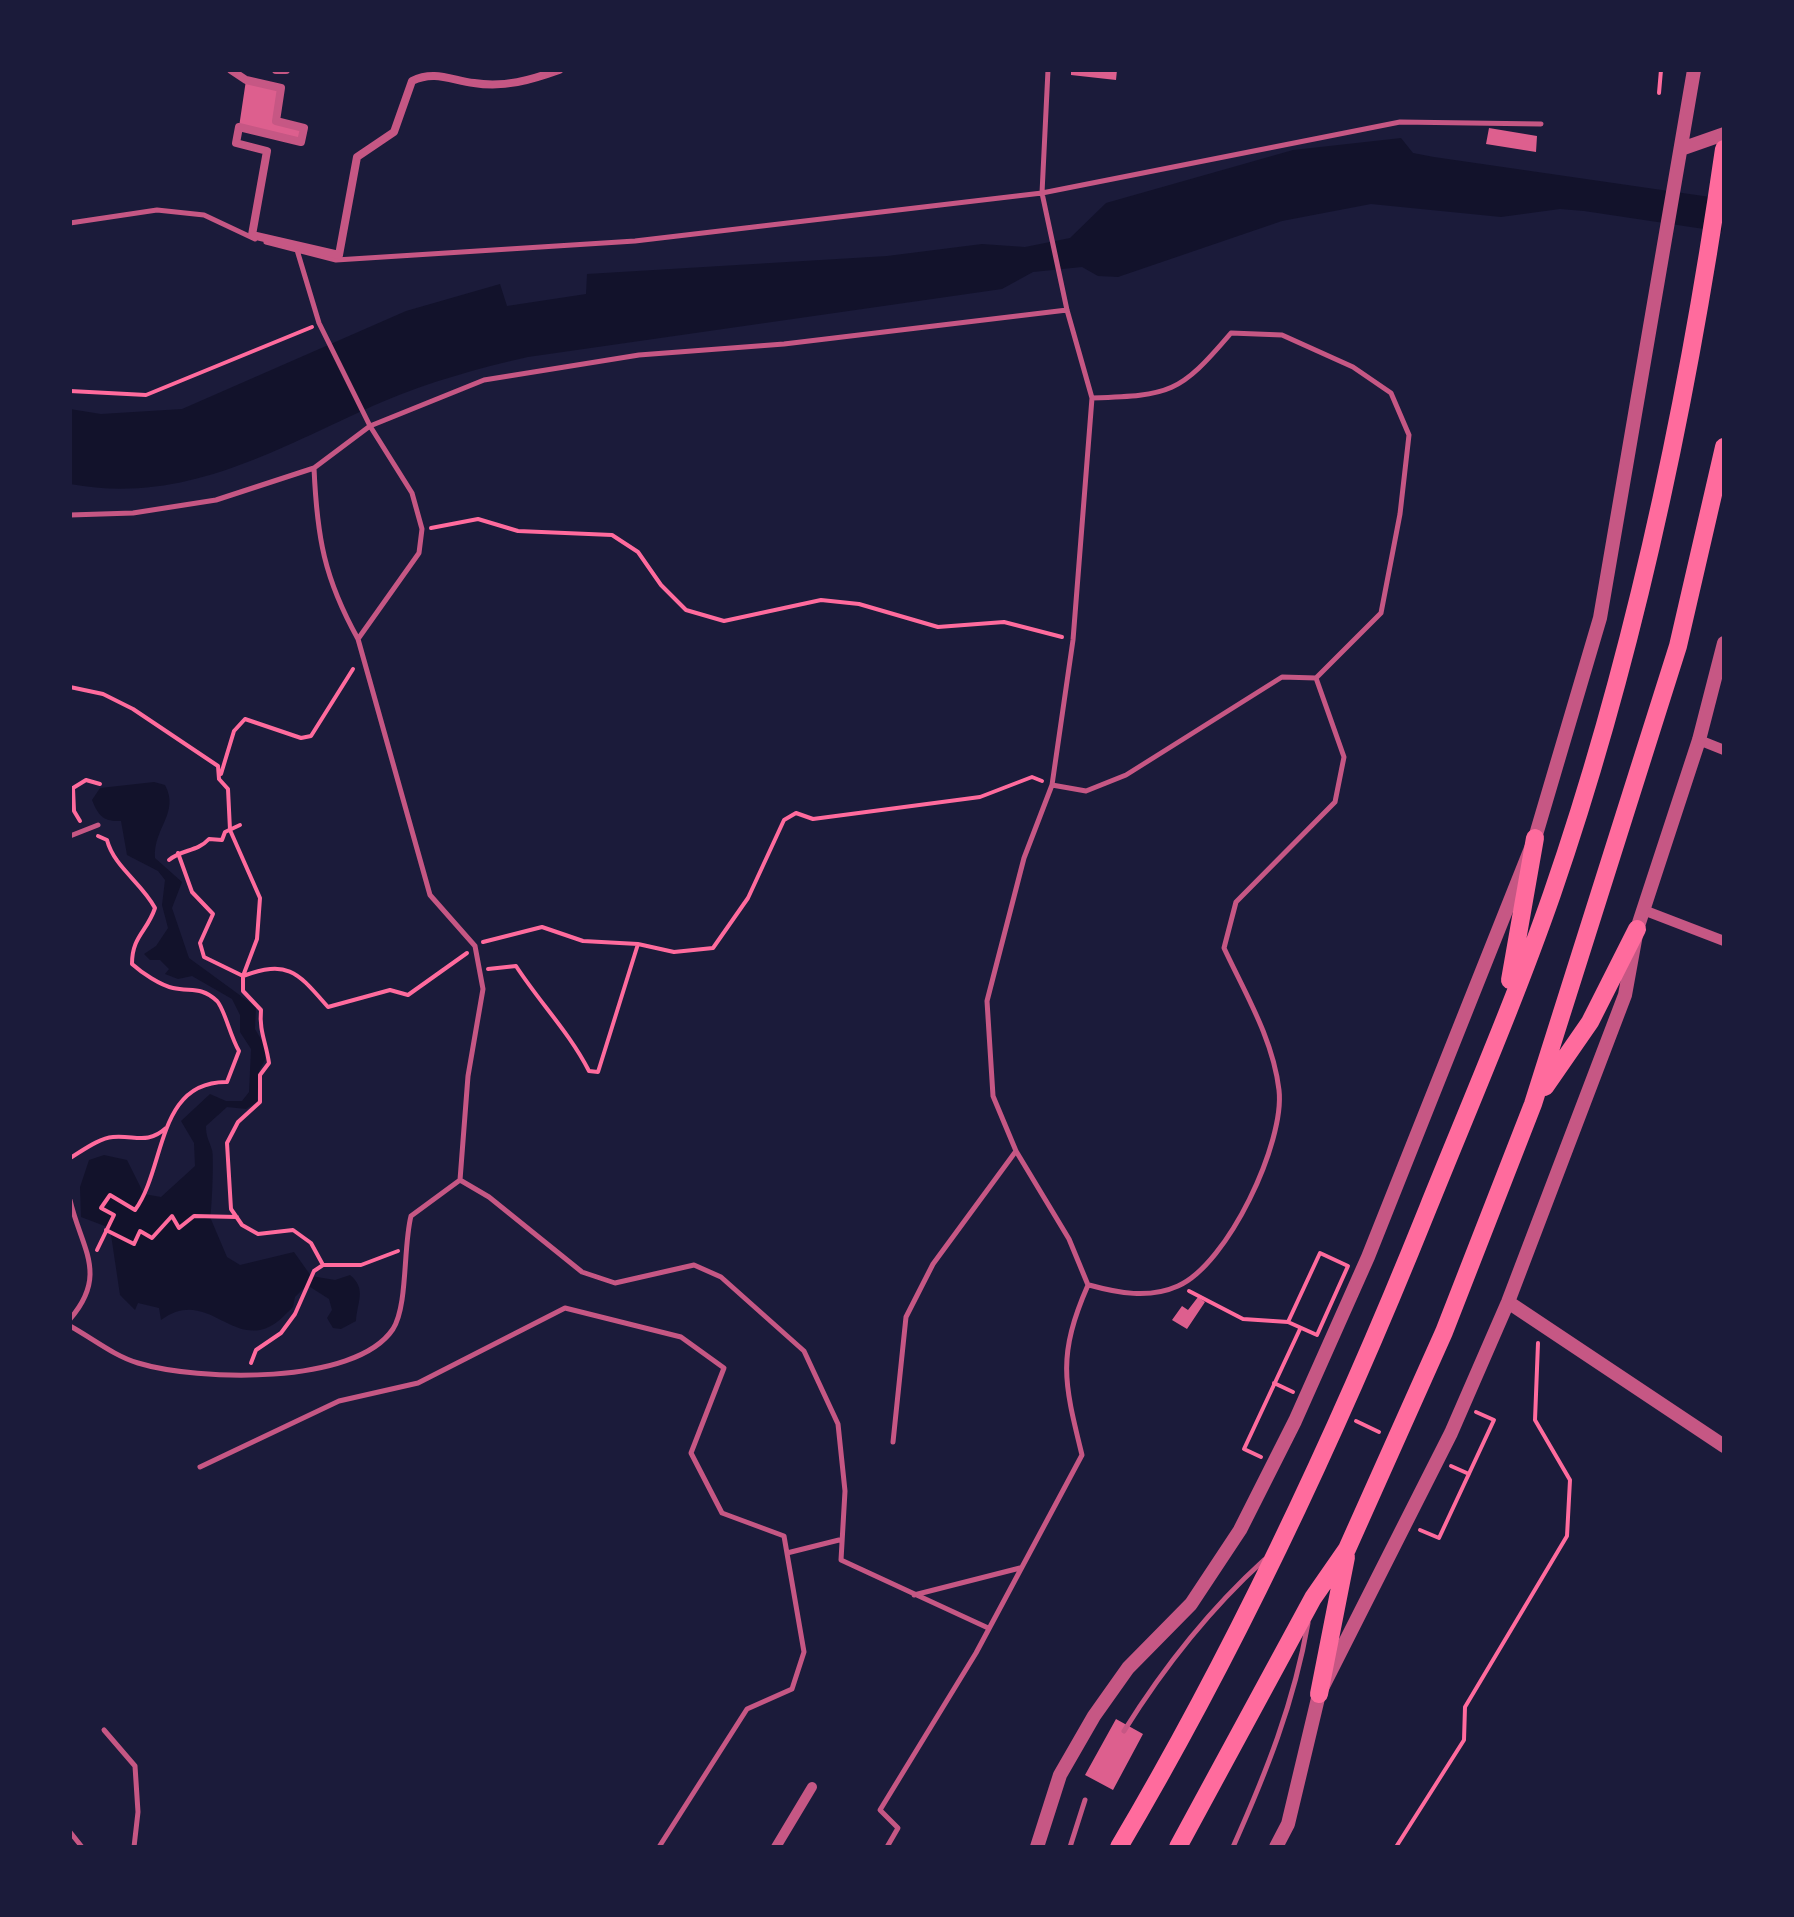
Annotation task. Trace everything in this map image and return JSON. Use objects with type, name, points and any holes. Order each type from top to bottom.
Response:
[{"type":"highway","points":[[1118,1847],[1281,1545],[1395,1290],[1552,892],[1628,635],[1708,258],[1724,149]]},
{"type":"highway","points":[[1178,1847],[1313,1598],[1348,1549],[1444,1332],[1533,1104],[1678,646],[1724,447]]},
{"type":"highway","points":[[1502,1025],[1535,838]]},
{"type":"highway","points":[[1533,1104],[1590,1022],[1637,929]]},
{"type":"highway","points":[[1319,1694],[1348,1549]]},
{"type":"street","points":[[231,70],[246,80],[281,88],[276,121],[304,128],[301,142],[239,127],[236,144],[267,151],[252,234],[339,256],[357,157],[394,132],[412,81],[426,74],[476,84],[521,83],[560,70]]},
{"type":"street","points":[[276,70],[286,70]]},
{"type":"street","points":[[1037,1847],[1060,1775],[1094,1716],[1128,1668],[1191,1604],[1240,1530],[1295,1421],[1368,1257],[1535,838],[1600,618],[1675,174],[1684,148],[1694,70]]},
{"type":"street","points":[[1684,148],[1724,134]]},
{"type":"street","points":[[1276,1847],[1288,1824],[1319,1694],[1405,1523],[1508,1302],[1625,995],[1637,929],[1699,740],[1724,643]]},
{"type":"street","points":[[1699,740],[1724,750]]},
{"type":"street","points":[[1646,910],[1724,942]]},
{"type":"street","points":[[1508,1302],[1724,1446]]},
{"type":"street","points":[[776,1847],[812,1786]]},
{"type":"lane","points":[[887,1847],[898,1828],[880,1810],[976,1653],[986,1627],[1071,1482],[1082,1455],[1066,1390],[1068,1331],[1088,1285],[1070,1239],[1016,1150],[993,1096],[987,1001],[1024,858],[1052,785],[1073,640],[1092,398],[1067,310],[1042,192],[1048,70]]},
{"type":"lane","points":[[70,223],[157,210],[204,214],[251,238],[336,260],[635,241],[1042,192],[1400,122],[1514,120],[1541,124]]},
{"type":"lane","points":[[297,250],[319,323],[370,426],[412,493],[422,529],[418,553],[358,640]]},
{"type":"lane","points":[[70,515],[133,513],[216,500],[314,468],[370,426],[484,380],[639,354],[784,344],[1067,310]]},
{"type":"lane","points":[[1052,785],[1086,790],[1126,775],[1282,677],[1316,678],[1381,614],[1400,514],[1409,435],[1391,393],[1353,367],[1282,335],[1230,333],[1203,366],[1172,390],[1092,398]]},
{"type":"lane","points":[[70,1326],[132,1362],[186,1376],[247,1374],[360,1358],[393,1328],[405,1291],[403,1250],[411,1216],[460,1180],[468,1076],[483,989],[480,970],[475,946],[430,895],[358,640],[332,592],[316,517],[314,468]]},
{"type":"lane","points":[[1088,1285],[1128,1296],[1180,1286],[1230,1237],[1269,1158],[1280,1092],[1266,1036],[1224,948],[1236,902],[1335,802],[1344,756],[1316,678]]},
{"type":"lane","points":[[70,836],[98,826]]},
{"type":"lane","points":[[893,1442],[906,1317],[933,1264],[1016,1150]]},
{"type":"lane","points":[[460,1180],[489,1197],[582,1272],[614,1283],[694,1265],[721,1277],[804,1351],[838,1424],[845,1491],[839,1540],[841,1560],[986,1627]]},
{"type":"lane","points":[[70,1200],[93,1262],[89,1286],[70,1319]]},
{"type":"lane","points":[[200,1466],[339,1401],[418,1383],[565,1308],[681,1337],[724,1368],[691,1452],[722,1513],[784,1536],[804,1652],[792,1689],[746,1710],[658,1847]]},
{"type":"lane","points":[[787,1553],[839,1540]]},
{"type":"lane","points":[[1124,1731],[1148,1691],[1217,1609],[1281,1545]]},
{"type":"lane","points":[[912,1596],[1020,1568]]},
{"type":"lane","points":[[1233,1847],[1273,1758],[1298,1682],[1313,1598]]},
{"type":"lane","points":[[104,1730],[135,1766],[138,1812],[134,1847]]},
{"type":"lane","points":[[1070,1847],[1085,1800]]},
{"type":"lane","points":[[70,1832],[82,1847]]},
{"type":"path","points":[[1659,93],[1661,70]]},
{"type":"path","points":[[70,391],[146,395],[296,337],[319,323]]},
{"type":"path","points":[[422,529],[478,519],[518,531],[579,530],[612,535],[638,552],[661,586],[686,610],[724,621],[820,600],[859,604],[938,627],[1004,622],[1073,640]]},
{"type":"path","points":[[218,779],[234,731],[245,720],[301,738],[311,736],[354,666],[358,640]]},
{"type":"path","points":[[70,687],[103,694],[162,726],[218,766],[218,779],[228,789],[230,830],[260,898],[257,939],[242,976],[243,991],[260,1010],[258,1033],[268,1062],[260,1075],[260,1102],[238,1122],[227,1143],[231,1209],[258,1234],[292,1230],[311,1244],[323,1265]]},
{"type":"path","points":[[713,948],[748,898],[784,820],[796,812],[812,819],[980,797],[1032,778],[1052,785]]},
{"type":"path","points":[[93,1262],[114,1215],[101,1208],[110,1195],[135,1210],[147,1194],[166,1128],[178,1103],[213,1082],[227,1082],[239,1050],[225,1028],[224,1011],[215,1000],[198,988],[172,988],[132,964],[132,945],[138,932],[150,923],[155,908],[142,885],[110,854],[107,840],[86,831],[74,811],[73,788],[86,780],[100,784]]},
{"type":"path","points":[[169,860],[178,853],[200,849],[209,839],[222,840],[240,825]]},
{"type":"path","points":[[178,853],[192,892],[212,914],[200,942],[204,957],[242,976]]},
{"type":"path","points":[[480,970],[516,966],[536,997],[568,1031],[589,1070],[598,1072],[638,944]]},
{"type":"path","points":[[70,1158],[112,1137],[137,1141],[156,1137],[166,1128]]},
{"type":"path","points":[[106,1230],[134,1244],[140,1231],[152,1238],[172,1216],[180,1228],[194,1216],[236,1217]]},
{"type":"path","points":[[247,1374],[256,1350],[281,1332],[314,1271],[323,1265],[361,1265],[383,1253],[403,1250]]},
{"type":"path","points":[[1180,1286],[1242,1319],[1288,1322],[1317,1335],[1348,1266],[1320,1253],[1288,1322]]},
{"type":"path","points":[[1396,1847],[1464,1740],[1465,1707],[1568,1536],[1570,1480],[1535,1420],[1540,1323]]},
{"type":"path","points":[[1244,1449],[1300,1329]]},
{"type":"path","points":[[1274,1383],[1310,1400]]},
{"type":"path","points":[[1345,1416],[1380,1433]]},
{"type":"path","points":[[1405,1523],[1439,1538],[1494,1420]]},
{"type":"path","points":[[1451,1466],[1468,1474]]},
{"type":"shaded area","points":[[1401,138],[1413,153],[1434,157],[1724,199],[1724,232],[1560,209],[1501,217],[1371,204],[1282,221],[1118,277],[1098,276],[1082,267],[1033,272],[1002,289],[528,357],[418,388],[269,454],[193,480],[113,489],[70,484],[70,409],[101,414],[182,409],[406,311],[500,284],[507,306],[586,294],[587,274],[887,256],[982,244],[1025,247],[1070,238],[1106,203],[1293,150]]},
{"type":"shaded area","points":[[154,782],[165,785],[169,795],[155,858],[182,882],[172,908],[189,958],[256,1007],[255,1029],[265,1046],[257,1102],[246,1109],[227,1107],[206,1126],[213,1154],[210,1217],[227,1257],[240,1265],[294,1252],[311,1276],[335,1280],[350,1275],[360,1291],[356,1321],[341,1329],[333,1328],[327,1318],[332,1310],[329,1299],[307,1285],[286,1314],[260,1330],[236,1327],[189,1310],[161,1320],[159,1308],[138,1303],[135,1310],[120,1295],[110,1228],[81,1217],[80,1187],[89,1160],[104,1155],[127,1160],[144,1194],[161,1197],[195,1166],[194,1143],[181,1121],[210,1094],[226,1101],[242,1101],[249,1092],[251,1049],[240,1032],[240,1015],[232,999],[192,976],[178,979],[165,974],[169,969],[160,960],[150,960],[144,954],[156,946],[168,928],[162,905],[165,880],[158,871],[127,855],[121,821],[102,816],[92,800],[100,788]]},
{"type":"building","points":[[1071,70],[1117,70],[1116,80],[1071,75]]},
{"type":"building","points":[[246,80],[281,88],[276,121],[304,128],[301,142],[239,127]]},
{"type":"building","points":[[1489,128],[1537,136],[1536,152],[1486,144]]},
{"type":"building","points":[[1198,1297],[1205,1302],[1187,1329],[1172,1320],[1182,1306],[1188,1310]]},
{"type":"building","points":[[1116,1719],[1143,1734],[1113,1790],[1085,1775]]}]
